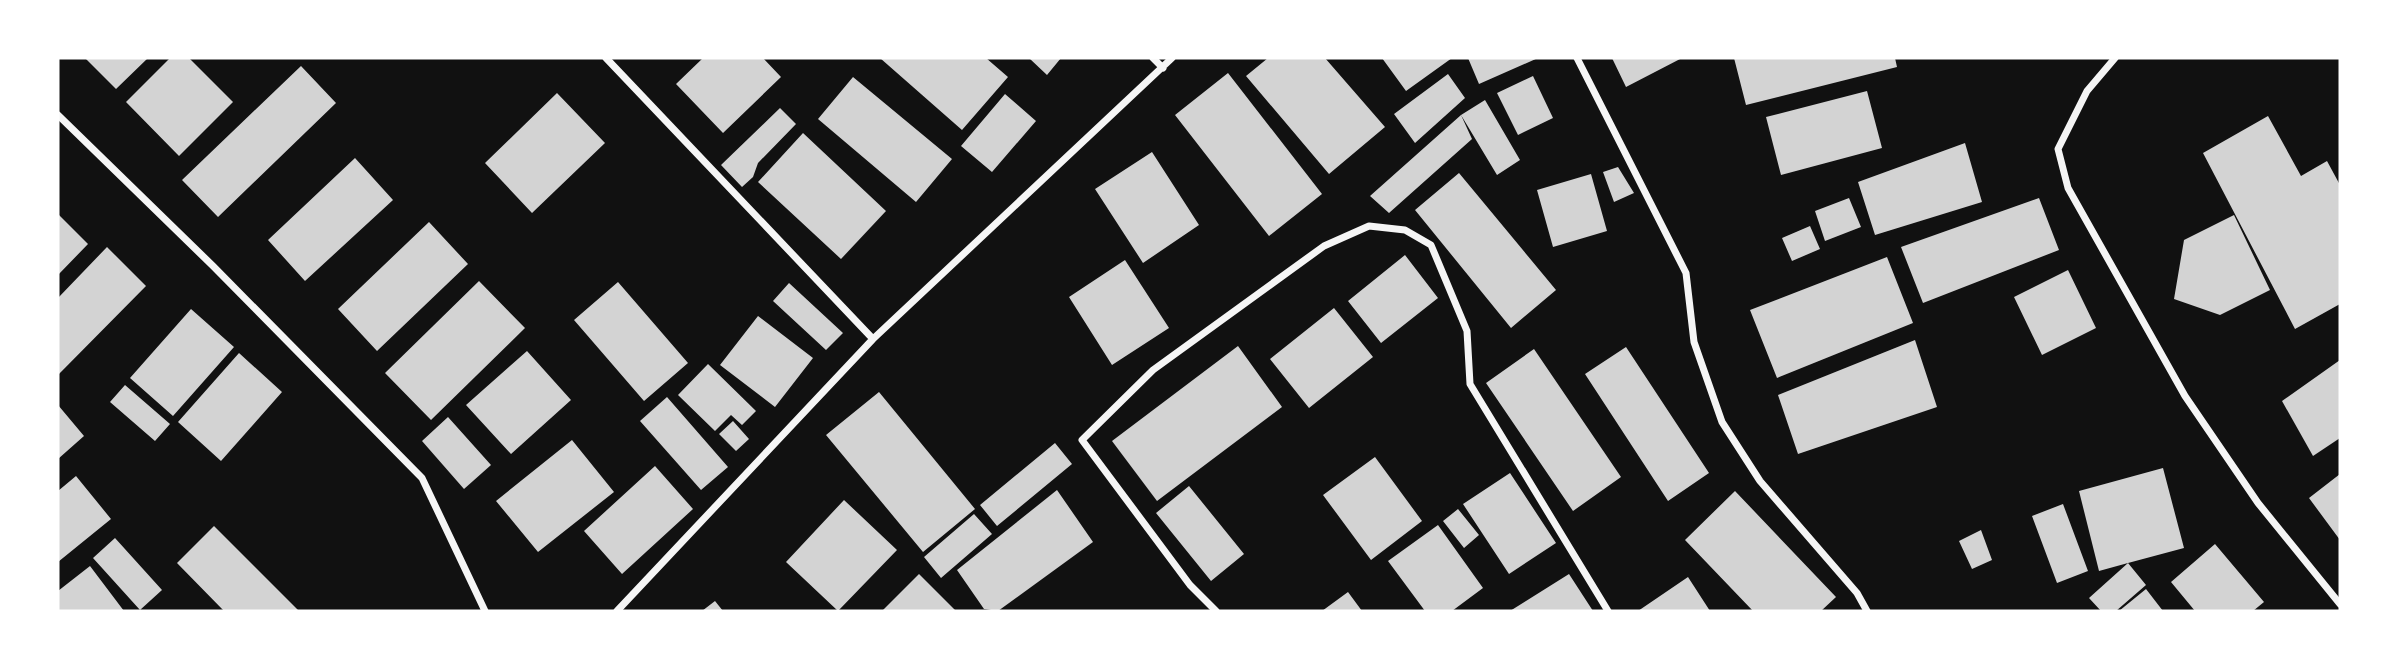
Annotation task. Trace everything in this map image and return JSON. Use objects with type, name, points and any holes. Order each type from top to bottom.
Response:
[{"type":"street","points":[[606,58],[873,340]]},
{"type":"street","points":[[1153,58],[1163,68]]},
{"type":"street","points":[[621,610],[873,340],[1172,58]]},
{"type":"street","points":[[1577,58],[1686,272],[1693,342],[1722,422],[1760,481],[1857,593],[1867,611]]},
{"type":"street","points":[[2115,58],[2087,91],[2058,149],[2068,188],[2185,396],[2258,503],[2340,604]]},
{"type":"street","points":[[58,115],[213,266],[422,478],[485,611]]},
{"type":"street","points":[[1216,611],[1190,585],[1082,440],[1153,370],[1324,246],[1369,226],[1405,230],[1431,245],[1467,331],[1470,384],[1608,611]]},
{"type":"building","points":[[85,58],[148,58],[116,89]]},
{"type":"building","points":[[170,58],[189,58],[233,102],[179,156],[126,102]]},
{"type":"building","points":[[703,58],[763,58],[781,77],[723,133],[676,84]]},
{"type":"building","points":[[880,58],[986,58],[1008,77],[962,130]]},
{"type":"building","points":[[1029,58],[1061,58],[1047,75]]},
{"type":"building","points":[[1268,58],[1325,58],[1385,127],[1329,174],[1246,76]]},
{"type":"building","points":[[1382,58],[1452,58],[1406,91]]},
{"type":"building","points":[[1468,58],[1538,58],[1479,84]]},
{"type":"building","points":[[1612,58],[1682,58],[1626,87]]},
{"type":"building","points":[[1734,58],[1895,58],[1897,67],[1746,105]]},
{"type":"building","points":[[301,66],[336,103],[218,217],[182,180]]},
{"type":"building","points":[[1228,73],[1322,194],[1269,236],[1175,115]]},
{"type":"building","points":[[1448,74],[1465,98],[1415,143],[1394,114]]},
{"type":"building","points":[[1533,76],[1553,118],[1518,135],[1497,93]]},
{"type":"building","points":[[853,77],[952,159],[916,202],[818,119]]},
{"type":"building","points":[[1867,91],[1882,148],[1781,175],[1766,117]]},
{"type":"building","points":[[557,93],[605,143],[532,213],[485,163]]},
{"type":"building","points":[[1005,94],[1036,121],[992,172],[961,146]]},
{"type":"building","points":[[1485,100],[1520,160],[1497,175],[1461,115]]},
{"type":"building","points":[[780,108],[796,124],[758,163],[753,177],[742,187],[721,165]]},
{"type":"building","points":[[1461,115],[1472,139],[1389,213],[1370,196]]},
{"type":"building","points":[[2268,116],[2301,176],[2327,161],[2340,185],[2340,304],[2295,329],[2203,153]]},
{"type":"building","points":[[803,133],[886,211],[841,259],[758,182]]},
{"type":"building","points":[[1965,143],[1982,202],[1875,235],[1858,182]]},
{"type":"building","points":[[1152,152],[1199,225],[1143,263],[1095,189]]},
{"type":"building","points":[[355,158],[393,200],[305,281],[268,240]]},
{"type":"building","points":[[1618,167],[1634,193],[1614,202],[1603,172]]},
{"type":"building","points":[[1459,173],[1556,290],[1511,328],[1415,210]]},
{"type":"building","points":[[1591,174],[1607,231],[1553,247],[1537,190]]},
{"type":"building","points":[[1849,198],[1861,227],[1825,241],[1815,211]]},
{"type":"building","points":[[2039,198],[2059,250],[1923,303],[1901,247]]},
{"type":"building","points":[[58,214],[88,244],[58,275]]},
{"type":"building","points":[[2234,215],[2270,290],[2220,315],[2174,299],[2184,240]]},
{"type":"building","points":[[429,222],[468,264],[377,351],[338,309]]},
{"type":"building","points":[[1810,226],[1820,249],[1792,261],[1782,238]]},
{"type":"building","points":[[107,247],[146,286],[58,375],[58,298]]},
{"type":"building","points":[[1405,255],[1438,298],[1381,343],[1348,301]]},
{"type":"building","points":[[1887,257],[1913,323],[1777,378],[1750,310]]},
{"type":"building","points":[[1125,260],[1169,328],[1112,365],[1069,297]]},
{"type":"building","points":[[2068,270],[2096,328],[2042,355],[2014,297]]},
{"type":"building","points":[[479,281],[525,328],[431,420],[385,373]]},
{"type":"building","points":[[618,282],[688,363],[644,401],[574,320]]},
{"type":"building","points":[[789,283],[843,333],[826,350],[773,301]]},
{"type":"building","points":[[1334,308],[1373,357],[1309,408],[1270,359]]},
{"type":"building","points":[[191,309],[234,347],[173,416],[130,378]]},
{"type":"building","points":[[758,316],[813,358],[775,407],[720,365]]},
{"type":"building","points":[[1915,340],[1937,407],[1798,454],[1778,395]]},
{"type":"building","points":[[1238,346],[1282,407],[1157,501],[1112,441]]},
{"type":"building","points":[[1626,347],[1709,473],[1668,501],[1585,374]]},
{"type":"building","points":[[1534,349],[1621,477],[1573,511],[1486,383]]},
{"type":"building","points":[[527,351],[571,400],[511,454],[466,405]]},
{"type":"building","points":[[239,353],[282,392],[221,461],[178,422]]},
{"type":"building","points":[[2340,360],[2340,438],[2313,456],[2282,401]]},
{"type":"building","points":[[708,364],[756,411],[742,425],[731,415],[715,431],[678,395]]},
{"type":"building","points":[[125,385],[170,424],[155,441],[110,402]]},
{"type":"building","points":[[879,392],[975,509],[923,552],[826,435]]},
{"type":"building","points":[[667,397],[728,467],[701,490],[640,421]]},
{"type":"building","points":[[58,405],[84,436],[58,459]]},
{"type":"building","points":[[448,417],[491,465],[464,489],[422,441]]},
{"type":"building","points":[[733,421],[749,439],[736,451],[719,434]]},
{"type":"building","points":[[572,440],[614,492],[538,552],[496,501]]},
{"type":"building","points":[[1055,443],[1072,464],[997,526],[980,505]]},
{"type":"building","points":[[1375,457],[1422,521],[1371,560],[1323,495]]},
{"type":"building","points":[[655,466],[693,509],[622,574],[584,531]]},
{"type":"building","points":[[2163,468],[2184,548],[2099,571],[2079,491]]},
{"type":"building","points":[[1510,473],[1556,543],[1509,574],[1463,504]]},
{"type":"building","points":[[2340,474],[2340,540],[2309,498]]},
{"type":"building","points":[[76,476],[111,519],[58,562],[58,491]]},
{"type":"building","points":[[1189,486],[1244,554],[1211,581],[1156,513]]},
{"type":"building","points":[[1057,490],[1093,542],[998,611],[984,609],[957,570]]},
{"type":"building","points":[[1735,491],[1836,597],[1821,611],[1753,611],[1685,540]]},
{"type":"building","points":[[844,500],[897,550],[838,611],[786,562]]},
{"type":"building","points":[[2063,504],[2088,571],[2057,583],[2032,516]]},
{"type":"building","points":[[1458,509],[1479,535],[1464,548],[1443,521]]},
{"type":"building","points":[[974,514],[992,534],[941,578],[924,557]]},
{"type":"building","points":[[1438,525],[1483,588],[1452,611],[1425,611],[1388,561]]},
{"type":"building","points":[[214,526],[299,611],[224,611],[177,563]]},
{"type":"building","points":[[1981,530],[1992,560],[1972,569],[1959,541]]},
{"type":"building","points":[[115,538],[162,590],[140,610],[93,558]]},
{"type":"building","points":[[2215,544],[2264,602],[2253,611],[2195,611],[2171,582]]},
{"type":"building","points":[[2128,563],[2146,585],[2116,611],[2101,611],[2089,598]]},
{"type":"building","points":[[90,566],[124,611],[58,611],[58,591]]},
{"type":"building","points":[[919,574],[956,611],[882,611]]},
{"type":"building","points":[[1569,574],[1593,611],[1510,611]]},
{"type":"building","points":[[1688,577],[1710,611],[1638,611]]},
{"type":"building","points":[[2146,589],[2163,611],[2119,611]]},
{"type":"building","points":[[1348,592],[1362,611],[1322,611]]},
{"type":"building","points":[[715,601],[723,611],[702,611]]}]
